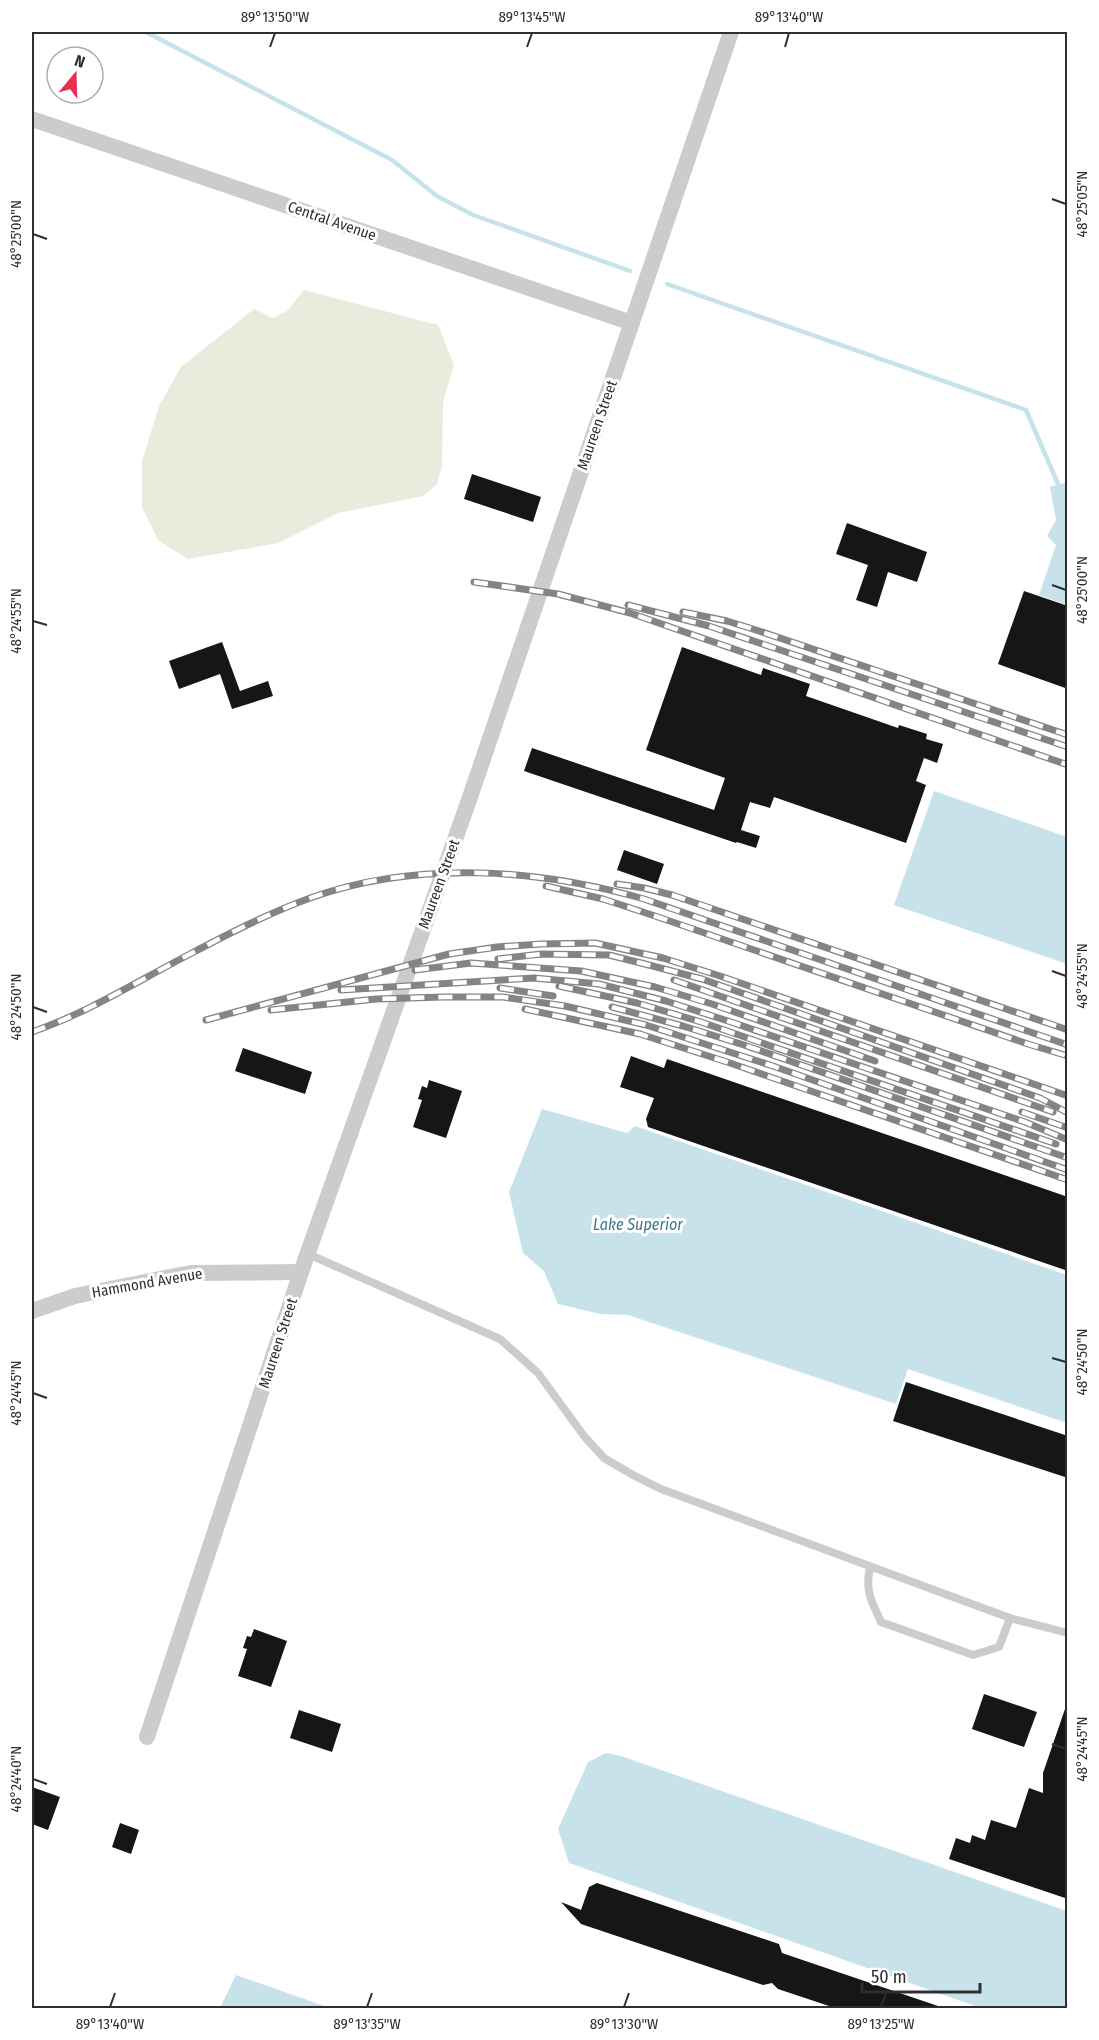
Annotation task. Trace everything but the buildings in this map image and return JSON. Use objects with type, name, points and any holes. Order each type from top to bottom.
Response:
[{"type":"street","name":"Maureen Street","points":[[147,1737],[301,1272],[469,801],[731,32]]},
{"type":"street","name":"Central Avenue","points":[[32,119],[632,323]]},
{"type":"street","name":"Hammond Avenue","points":[[32,1311],[75,1296],[190,1273],[301,1272]]},
{"type":"lane","points":[[308,1254],[500,1339],[538,1373],[584,1436],[604,1458],[661,1489],[1010,1618],[1068,1633]]},
{"type":"lane","points":[[870,1567],[867,1583],[871,1600],[881,1622],[973,1655],[999,1647],[1010,1618]]},
{"type":"green space","points":[[304,290],[438,325],[454,365],[443,402],[442,466],[437,484],[423,496],[338,513],[278,543],[188,559],[158,540],[142,507],[142,461],[159,406],[181,367],[254,309],[273,318],[287,311]]},
{"type":"water","points":[[1068,482],[1067,605],[1039,595],[1056,545],[1047,536],[1056,520],[1050,487]]},
{"type":"water","points":[[934,791],[1067,837],[1067,964],[894,905]]},
{"type":"water","name":"Lake Superior","points":[[542,1109],[627,1133],[635,1126],[1067,1275],[1067,1423],[908,1369],[896,1404],[628,1315],[600,1314],[558,1304],[544,1271],[523,1253],[509,1192]]},
{"type":"water","points":[[606,1753],[621,1756],[1067,1911],[1067,2008],[981,2008],[569,1863],[558,1829],[588,1762]]},
{"type":"water","points":[[236,1975],[330,2008],[220,2008]]},
{"type":"waterway","points":[[146,32],[392,160],[437,196],[473,215],[630,271]]},
{"type":"waterway","points":[[667,284],[1026,410],[1058,484]]},
{"type":"railway","points":[[474,582],[558,594],[630,613],[1068,765]]},
{"type":"railway","points":[[628,605],[709,626],[1068,747]]},
{"type":"railway","points":[[683,612],[756,630],[1068,735]]},
{"type":"railway","points":[[32,1032],[92,1006],[251,923],[313,897],[353,885],[395,877],[436,873],[479,873],[521,875],[562,881],[644,899],[1068,1045]]},
{"type":"railway","points":[[617,884],[672,895],[1068,1030]]},
{"type":"railway","points":[[546,886],[603,899],[1068,1056]]},
{"type":"railway","points":[[206,1020],[449,954],[497,947],[595,943],[663,958],[723,977],[1068,1096]]},
{"type":"railway","points":[[498,959],[541,954],[609,955],[702,979],[1040,1098],[1068,1113]]},
{"type":"railway","points":[[415,970],[471,963],[581,971],[655,987],[712,1004],[875,1061]]},
{"type":"railway","points":[[341,990],[534,978],[599,984],[666,1001],[728,1021],[1025,1122],[1068,1140]]},
{"type":"railway","points":[[674,980],[1053,1112]]},
{"type":"railway","points":[[559,986],[637,1003],[701,1022],[1056,1144]]},
{"type":"railway","points":[[500,988],[553,996]]},
{"type":"railway","points":[[271,1010],[376,999],[443,997],[503,997],[565,1006],[646,1025],[773,1066],[1068,1170]]},
{"type":"railway","points":[[612,1007],[744,1045],[1068,1158]]},
{"type":"railway","points":[[525,1009],[640,1034],[1068,1180]]},
{"type":"railway","points":[[1022,1112],[1068,1128]]}]
